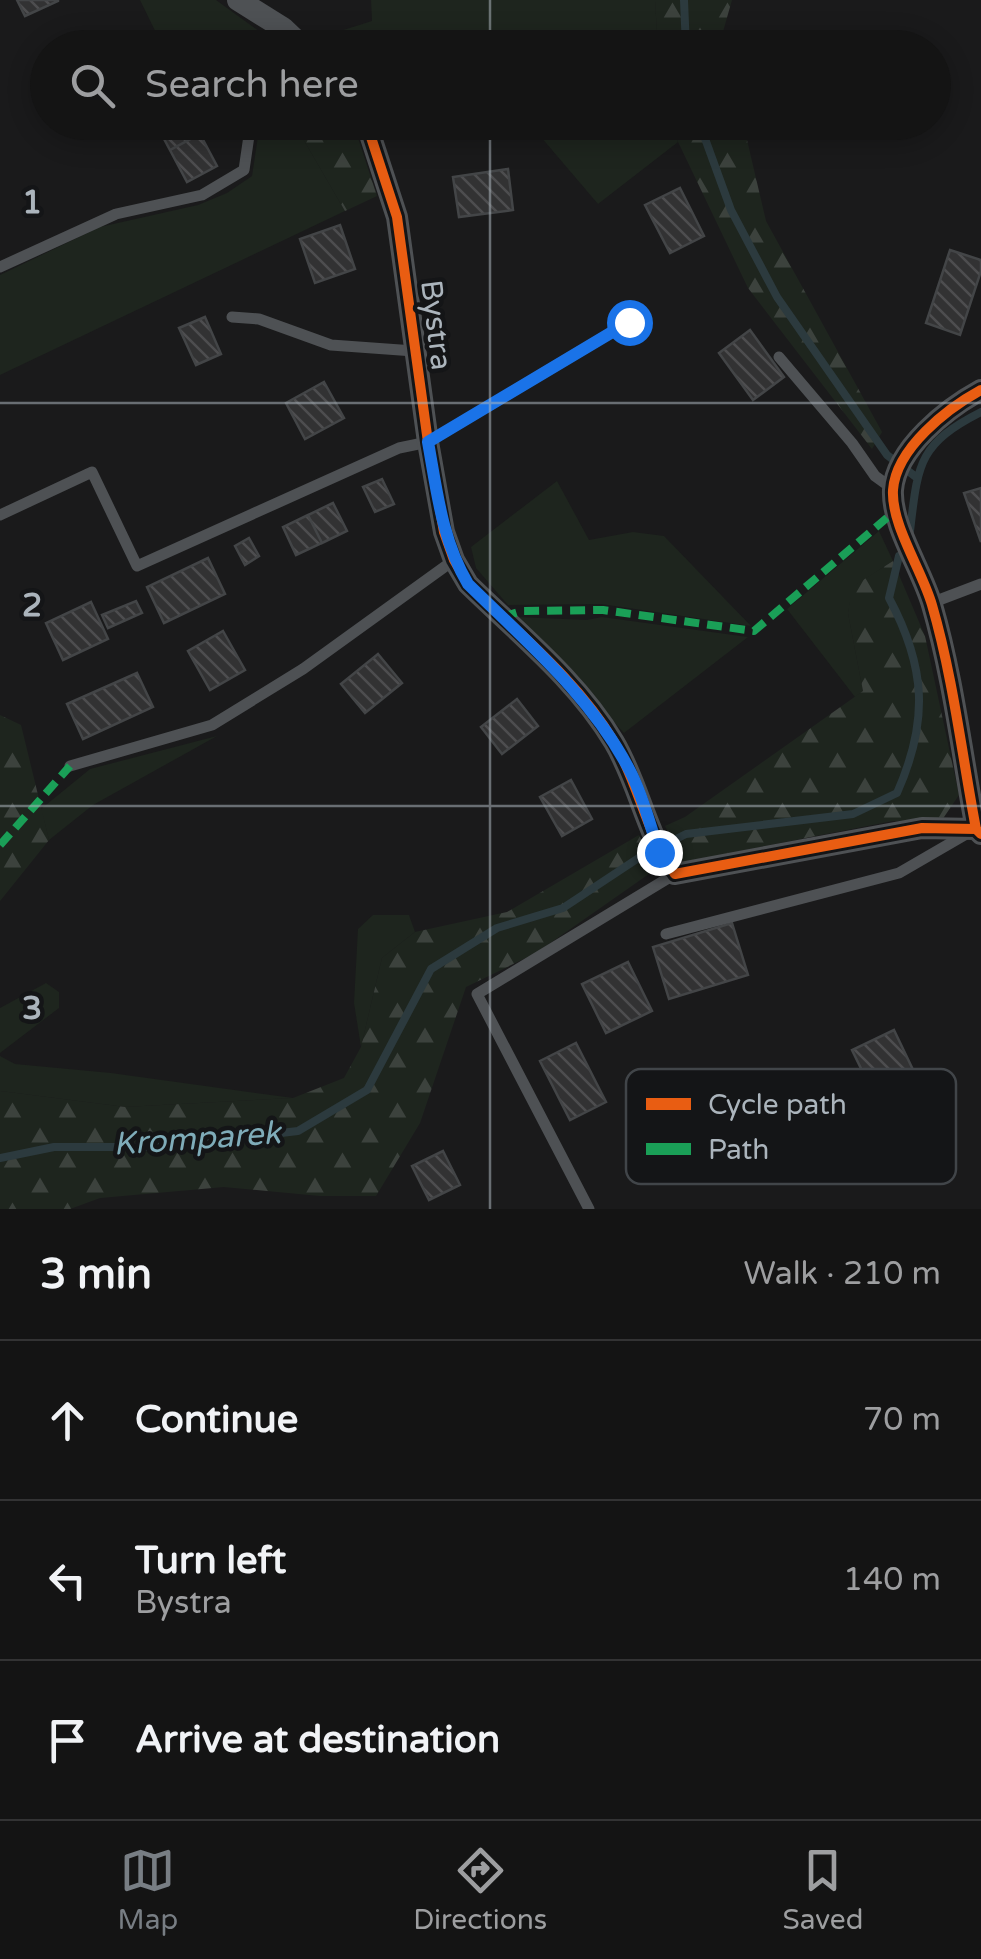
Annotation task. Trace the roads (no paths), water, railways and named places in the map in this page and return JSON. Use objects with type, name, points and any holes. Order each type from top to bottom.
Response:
[{"type":"street","points":[[238,0],[270,30]]},
{"type":"street","name":"Bystra","points":[[372,140],[397,217],[428,442],[444,532],[454,560],[468,584],[588,705],[612,738],[632,775],[659,852],[675,874]]},
{"type":"street","points":[[675,874],[922,828],[978,831],[932,603],[895,511],[898,475],[932,424],[981,390]]},
{"type":"lane","points":[[0,267],[116,214],[202,196],[244,170],[248,140]]},
{"type":"lane","points":[[232,316],[259,319],[331,345],[414,351]]},
{"type":"lane","points":[[0,515],[92,472],[137,566],[399,448],[428,442],[629,322]]},
{"type":"lane","points":[[779,357],[875,476],[898,475]]},
{"type":"lane","points":[[70,766],[212,725],[304,669],[454,560]]},
{"type":"lane","points":[[932,603],[981,584]]},
{"type":"lane","points":[[666,934],[899,873],[978,831]]},
{"type":"lane","points":[[589,1209],[477,994],[675,874]]},
{"type":"waterway","points":[[684,0],[685,30]]},
{"type":"waterway","points":[[706,140],[731,210],[777,297],[887,455],[916,477]]},
{"type":"waterway","name":"Kromparek","points":[[910,531],[919,472],[925,458],[944,435],[981,412]]},
{"type":"waterway","name":"Kromparek","points":[[674,840],[686,834],[853,814],[897,793],[914,742],[919,694],[910,647],[889,598],[899,556]]},
{"type":"waterway","name":"Kromparek","points":[[0,1158],[54,1147],[160,1147],[298,1131],[367,1090],[431,969],[497,928],[563,908],[640,857]]}]
